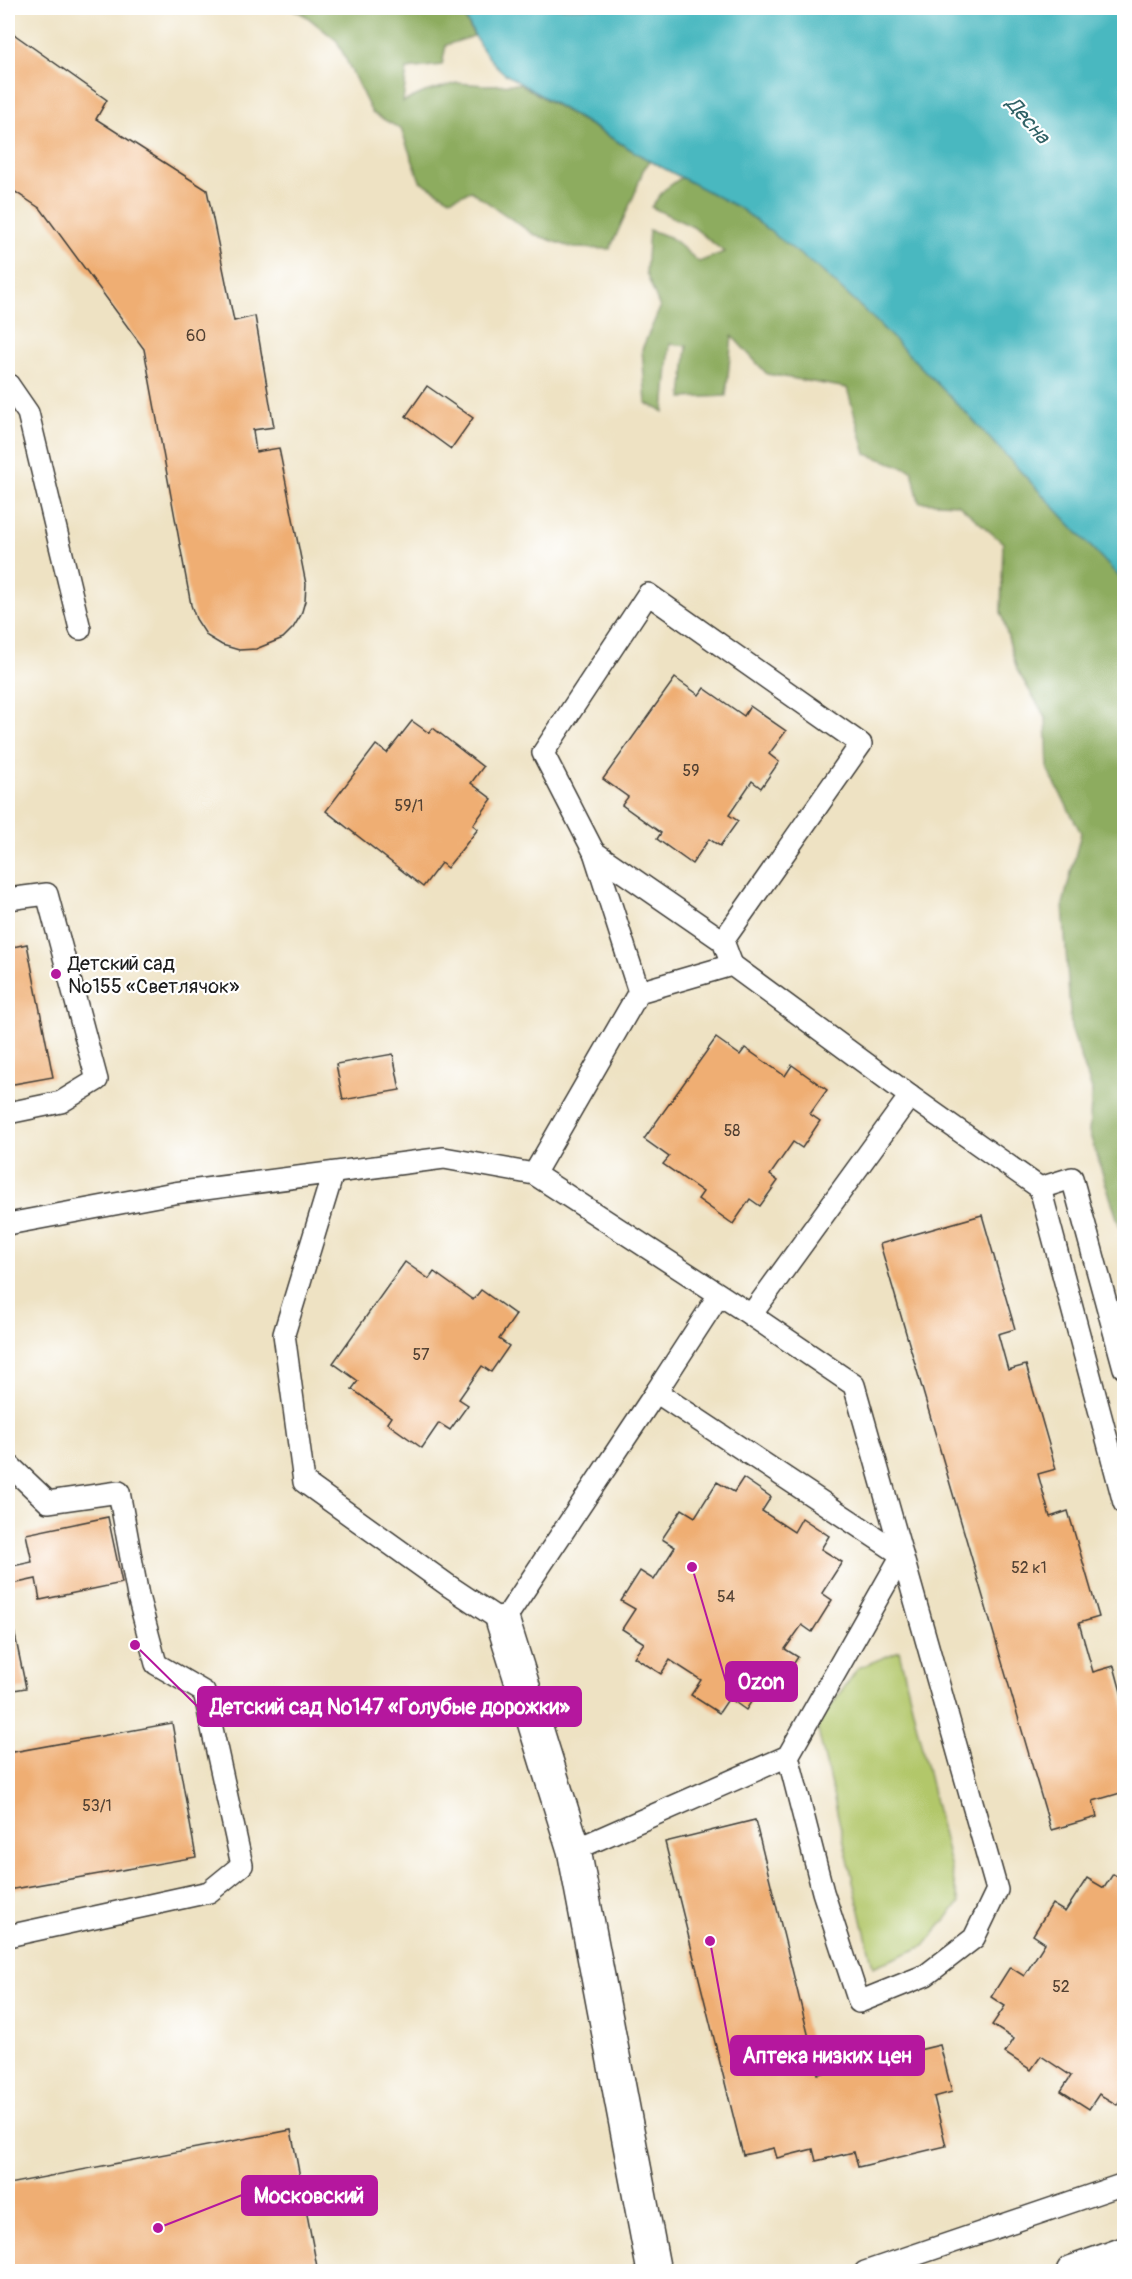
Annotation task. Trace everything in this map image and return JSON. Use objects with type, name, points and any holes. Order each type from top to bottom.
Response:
[{"type":"street","points":[[503,1622],[574,1850],[654,2271]]},
{"type":"street","points":[[1073,2271],[1125,2254]]},
{"type":"lane","points":[[8,384],[28,412],[80,629]]},
{"type":"lane","points":[[639,992],[594,852],[543,753],[648,594],[861,744],[723,941]]},
{"type":"lane","points":[[594,852],[723,941],[732,965],[1040,1188],[1125,1503]]},
{"type":"lane","points":[[8,899],[47,894],[97,1080],[61,1102],[8,1113]]},
{"type":"lane","points":[[534,1174],[639,992],[732,965]]},
{"type":"lane","points":[[751,1315],[910,1096]]},
{"type":"lane","points":[[8,1224],[174,1194],[444,1158],[534,1174],[854,1385],[998,1890],[974,1938],[926,1975],[859,2002],[823,1892],[788,1756]]},
{"type":"lane","points":[[333,1173],[284,1334],[304,1482],[503,1622],[719,1295]]},
{"type":"lane","points":[[1040,1188],[1072,1178],[1125,1368]]},
{"type":"lane","points":[[656,1392],[902,1555]]},
{"type":"lane","points":[[8,1464],[48,1502],[119,1492],[138,1596],[156,1664],[204,1692],[242,1865],[209,1892],[8,1936]]},
{"type":"lane","points":[[574,1850],[788,1756],[902,1555]]},
{"type":"lane","points":[[865,2271],[1125,2184]]},
{"type":"green space","points":[[291,8],[460,8],[474,36],[446,45],[442,65],[407,69],[403,102],[425,92],[457,83],[520,84],[650,161],[643,170],[610,249],[573,248],[533,234],[471,191],[450,199],[420,181],[401,129],[372,113],[337,41],[306,16]]},
{"type":"green space","points":[[682,177],[741,209],[823,272],[877,322],[969,416],[1124,582],[1124,1240],[1089,1132],[1092,1090],[1071,1028],[1063,904],[1081,833],[1048,770],[1046,718],[1017,670],[1001,612],[1003,543],[958,504],[919,502],[912,470],[866,454],[847,388],[767,374],[732,336],[726,396],[682,398],[687,346],[670,344],[664,412],[646,403],[642,349],[660,308],[646,273],[649,230],[670,237],[699,262],[724,252],[693,227],[651,207],[664,190]]},
{"type":"green space","points":[[899,1651],[959,1903],[924,1946],[873,1967],[817,1726],[858,1668]]},
{"type":"water","name":"Десна","points":[[460,8],[1124,8],[1124,582],[969,416],[877,322],[823,272],[741,209],[650,161],[505,74],[484,51]]},
{"type":"building","points":[[8,30],[107,100],[96,119],[207,190],[234,321],[255,316],[274,427],[253,430],[256,452],[279,448],[306,584],[301,615],[283,638],[256,649],[239,650],[222,645],[207,636],[196,619],[191,605],[144,349],[41,209],[8,187]]},
{"type":"building","points":[[427,386],[473,418],[451,449],[406,416]]},
{"type":"building","points":[[675,678],[699,695],[704,688],[744,716],[750,706],[786,731],[769,754],[779,762],[761,788],[752,781],[729,815],[738,821],[720,846],[709,839],[692,864],[657,839],[661,833],[622,805],[628,797],[603,779]]},
{"type":"building","points":[[412,721],[429,733],[433,728],[483,767],[471,783],[492,799],[473,825],[478,829],[447,868],[441,863],[423,887],[326,811],[376,745],[387,753]]},
{"type":"building","points":[[27,944],[53,1077],[8,1085],[8,948]]},
{"type":"building","points":[[716,1038],[740,1055],[745,1048],[785,1076],[792,1065],[827,1090],[810,1114],[820,1121],[802,1148],[793,1142],[770,1175],[778,1181],[760,1206],[750,1199],[733,1224],[698,1199],[703,1192],[663,1164],[669,1157],[644,1139]]},
{"type":"building","points":[[393,1054],[400,1090],[343,1100],[336,1064]]},
{"type":"building","points":[[982,1215],[1015,1329],[998,1334],[1008,1370],[1026,1365],[1056,1469],[1038,1474],[1050,1517],[1068,1511],[1099,1617],[1079,1623],[1093,1672],[1114,1666],[1124,1703],[1124,1792],[1093,1801],[1097,1817],[1051,1830],[880,1244]]},
{"type":"building","points":[[405,1262],[429,1279],[434,1272],[473,1300],[481,1290],[516,1315],[499,1339],[509,1346],[491,1372],[482,1366],[459,1399],[468,1405],[450,1430],[439,1423],[422,1448],[387,1423],[391,1417],[352,1389],[358,1381],[333,1363]]},
{"type":"building","points":[[743,1478],[771,1497],[762,1511],[794,1532],[802,1518],[829,1536],[821,1549],[842,1562],[822,1593],[832,1600],[812,1632],[802,1625],[785,1649],[798,1657],[778,1688],[765,1680],[746,1710],[729,1698],[719,1713],[691,1695],[701,1680],[670,1660],[661,1674],[634,1657],[644,1643],[622,1629],[635,1609],[621,1601],[640,1571],[654,1580],[675,1547],[662,1539],[682,1509],[695,1517],[717,1482],[734,1492]]},
{"type":"building","points":[[108,1517],[122,1583],[40,1600],[36,1579],[8,1585],[8,1567],[32,1562],[26,1534]]},
{"type":"building","points":[[8,1611],[10,1611],[26,1688],[8,1691]]},
{"type":"building","points":[[172,1723],[196,1857],[8,1890],[8,1753]]},
{"type":"building","points":[[755,1820],[818,2074],[940,2045],[952,2092],[934,2097],[946,2146],[858,2167],[854,2152],[816,2161],[813,2149],[777,2158],[774,2148],[743,2155],[665,1842]]},
{"type":"building","points":[[1113,1874],[1124,1881],[1124,2093],[1117,2105],[1099,2094],[1089,2109],[1061,2091],[1071,2076],[1041,2056],[1031,2070],[1005,2053],[1014,2039],[992,2025],[1005,2006],[991,1997],[1010,1967],[1024,1976],[1045,1943],[1033,1935],[1052,1904],[1065,1912],[1087,1878],[1104,1888]]},
{"type":"building","points":[[291,2130],[318,2272],[8,2272],[8,2184]]},
{"type":"place","name":"Детский сад №155 «Светлячок»","points":[[56,974]]},
{"type":"place","name":"Ozon","points":[[692,1567]]},
{"type":"place","name":"Детский сад №147 «Голубые дорожки»","points":[[135,1645]]},
{"type":"place","name":"Аптека низких цен","points":[[710,1941]]},
{"type":"place","name":"Московский","points":[[158,2228]]}]
